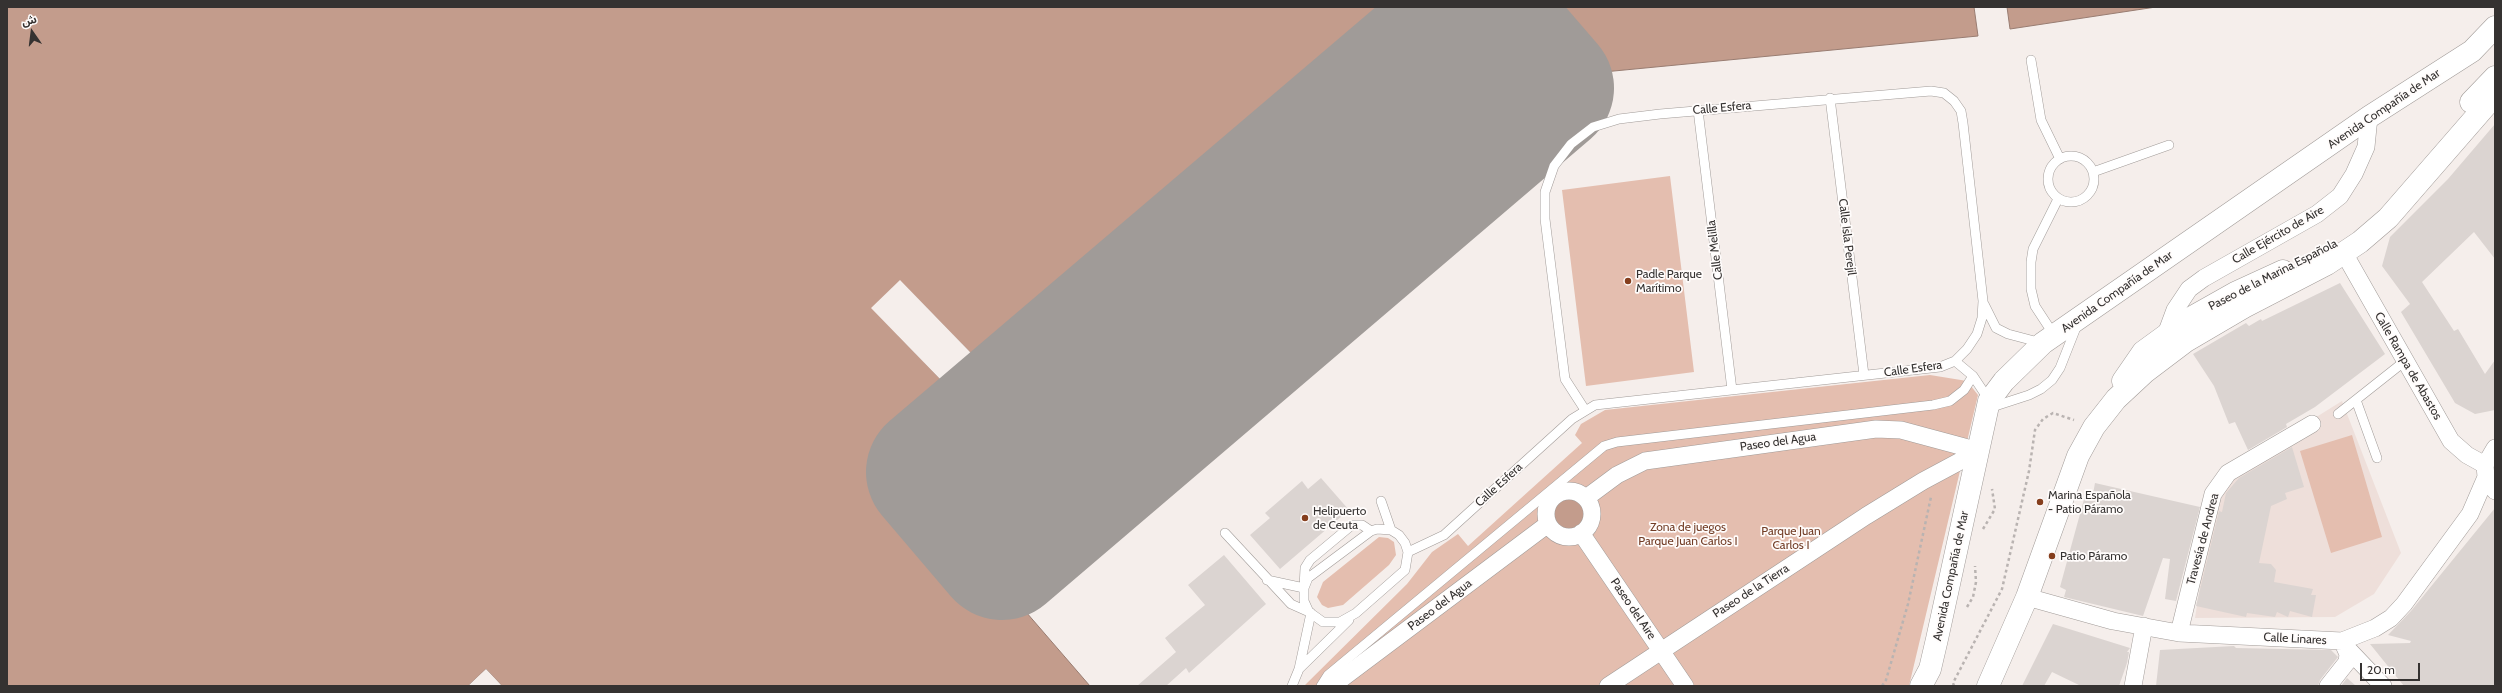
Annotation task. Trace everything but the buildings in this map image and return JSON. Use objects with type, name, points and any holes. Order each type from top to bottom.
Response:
[{"type":"main road","name":"Avenida Compañía de Mar","points":[[1921,686],[1930,669],[1979,452],[1988,405],[2018,366],[2080,317],[2369,117],[2472,51],[2495,27]]},
{"type":"main road","name":"Paseo de la Marina Española","points":[[2116,398],[2126,374],[2143,352],[2211,306],[2334,246],[2360,228],[2382,207],[2495,77]]},
{"type":"main road","name":"Paseo de la Marina Española","points":[[1988,686],[2027,597],[2078,456],[2094,427],[2116,398],[2145,372],[2186,341],[2244,307],[2344,253],[2388,218],[2495,95]]},
{"type":"street","name":"Calle Ejército de Aire","points":[[2165,337],[2175,310],[2189,289],[2204,278],[2317,214],[2340,196],[2354,174],[2366,147],[2369,117]]},
{"type":"street","name":"Calle Rampa de Abastos","points":[[2344,253],[2451,441],[2486,471]]},
{"type":"street","name":"Travesía de Andrea","points":[[2180,633],[2213,494],[2228,473],[2312,424]]},
{"type":"street","name":"Paseo del Agua","points":[[1586,498],[1617,475],[1645,461],[1876,429],[1901,430],[1979,452]]},
{"type":"street","name":"Calle Linares","points":[[2027,597],[2113,621],[2180,633],[2344,644],[2391,618],[2404,604],[2470,514],[2495,448]]},
{"type":"street","name":"Paseo de la Tierra","points":[[1608,686],[1866,516],[1936,474],[1979,452]]},
{"type":"street","points":[[2486,471],[2495,491]]},
{"type":"street","points":[[1573,491],[1586,498],[1592,517],[1590,523],[1581,533],[1574,536],[1563,536],[1556,533],[1548,524],[1546,514],[1547,505],[1558,494],[1573,491]]},
{"type":"street","name":"Paseo del Agua","points":[[1329,686],[1548,524]]},
{"type":"street","name":"Paseo del Aire","points":[[1581,533],[1685,686]]},
{"type":"street","points":[[2133,686],[2144,626]]},
{"type":"street","points":[[2328,686],[2347,662],[2344,644]]},
{"type":"street","points":[[2344,644],[2383,686]]},
{"type":"lane","points":[[2030,60],[2041,120],[2060,159]]},
{"type":"lane","name":"Calle Esfera","points":[[1408,552],[1444,535],[1585,410],[1604,404],[1940,367],[1955,361],[1967,349],[1976,334],[1982,318],[1983,301],[1963,123],[1960,111],[1954,101],[1944,94],[1931,91],[1830,98],[1698,110],[1619,119],[1593,128],[1571,144],[1554,166],[1545,192],[1545,219],[1565,379],[1585,410]]},
{"type":"lane","name":"Calle Isla Perejil","points":[[1830,98],[1864,375]]},
{"type":"lane","name":"Calle Melilla","points":[[1698,110],[1732,390]]},
{"type":"lane","points":[[2093,172],[2169,144]]},
{"type":"lane","points":[[2076,156],[2083,159],[2093,172],[2094,180],[2088,194],[2074,202],[2058,198],[2049,186],[2048,178],[2053,164],[2060,159],[2076,156]]},
{"type":"lane","points":[[2049,340],[2035,306],[2031,289],[2031,262],[2033,248],[2058,198]]},
{"type":"lane","name":"Calle Esfera","points":[[1983,301],[1988,316],[1996,328],[2008,334],[2049,340]]},
{"type":"lane","points":[[1988,405],[2029,395],[2041,389],[2052,380],[2060,368],[2080,317]]},
{"type":"lane","name":"Calle Esfera","points":[[1955,361],[1973,376],[1988,405]]},
{"type":"lane","points":[[2338,414],[2405,361]]},
{"type":"lane","points":[[1329,686],[1328,675],[1604,446],[1617,442],[1933,405],[1950,400],[1964,390],[1973,376]]},
{"type":"lane","points":[[2356,400],[2377,458]]},
{"type":"lane","points":[[1381,501],[1391,530]]},
{"type":"lane","points":[[1292,686],[1299,669],[1310,613],[1304,601],[1305,568],[1310,560],[1352,526],[1362,525],[1371,530]]},
{"type":"lane","points":[[1299,669],[1356,613],[1405,570],[1408,552],[1399,535],[1391,530],[1384,528],[1371,530],[1316,570],[1308,578],[1304,588]]},
{"type":"lane","points":[[1225,533],[1267,580],[1291,604],[1310,613],[1323,622],[1340,622],[1356,613]]},
{"type":"lane","points":[[1267,580],[1304,588]]},
{"type":"path","points":[[1954,686],[1953,683],[2002,589],[2029,471],[2036,430],[2044,419],[2053,413],[2094,427]]},
{"type":"path","points":[[1882,686],[1886,680],[1908,604],[1936,474]]},
{"type":"shaded area","points":[[7,7],[1455,7],[1005,388],[900,281],[872,308],[976,416],[910,472],[911,479],[1090,686],[502,686],[486,669],[468,686],[7,686]]},
{"type":"shaded area","points":[[1502,7],[1974,7],[1978,36],[1562,76]]},
{"type":"shaded area","points":[[2007,7],[2156,7],[2010,29]]},
{"type":"shaded area","points":[[2342,401],[2401,553],[2374,594],[2335,617],[2195,618],[2214,498],[2241,464]]},
{"type":"shaded area","points":[[1568,495],[1581,500],[1586,513],[1581,526],[1568,531],[1555,526],[1550,513],[1555,500]]},
{"type":"green space","name":"Padle Parque Marítimo","points":[[1670,176],[1694,372],[1586,386],[1562,190]]},
{"type":"green space","name":"Parque Juan Carlos I","points":[[1930,375],[1967,381],[1978,395],[1909,686],[1304,686],[1407,584],[1432,552],[1458,534],[1468,546],[1582,443],[1575,435],[1581,424],[1605,410]]},
{"type":"green space","points":[[2352,435],[2382,537],[2331,553],[2300,451]]},
{"type":"green space","points":[[1379,537],[1388,538],[1394,542],[1396,555],[1389,565],[1343,605],[1328,608],[1322,605],[1317,597],[1323,582]]},
{"type":"pier","points":[[900,280],[1005,388],[1004,390],[900,283],[874,308],[977,415],[976,416],[871,308]]},
{"type":"pier","points":[[486,669],[502,686],[500,686],[486,672],[471,686],[468,686]]},
{"type":"runway","points":[[1478,8],[1547,88],[1002,553],[933,472],[1478,8]]},
{"type":"place","name":"Padle Parque Marítimo","points":[[1628,281]]},
{"type":"place","name":"Marina Española - Patio Páramo","points":[[2040,502]]},
{"type":"place","name":"Helipuerto de Ceuta","points":[[1305,518]]},
{"type":"place","name":"Patio Páramo","points":[[2052,556]]},
{"type":"park label","name":"Zona de juegos Parque Juan Carlos I","points":[[1688,534]]}]
